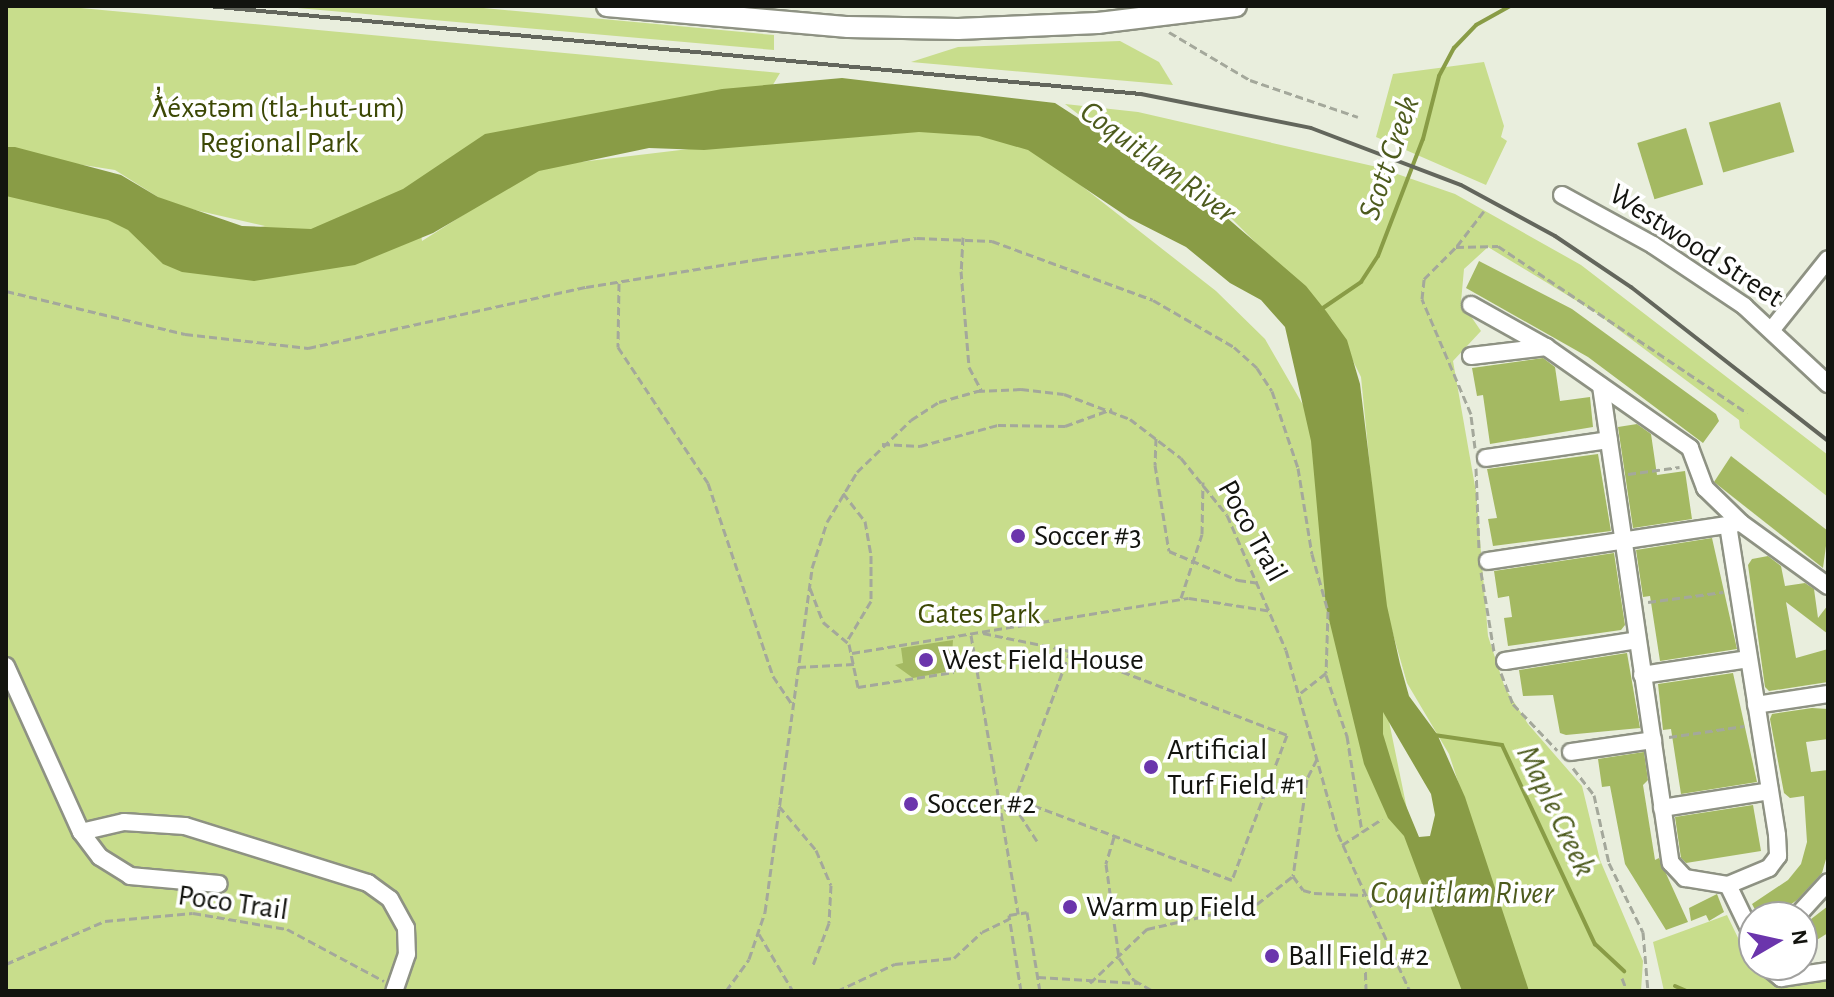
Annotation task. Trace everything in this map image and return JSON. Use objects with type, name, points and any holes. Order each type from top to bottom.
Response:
[{"type":"main road","points":[[607,6],[848,27],[1011,28],[1148,12],[1236,6]]},
{"type":"street","name":"Westwood Street","points":[[1562,195],[1653,245],[1773,328],[1828,384]]},
{"type":"street","points":[[1773,328],[1828,259]]},
{"type":"street","points":[[1471,305],[1546,347],[1690,448],[1705,488],[1735,524],[1828,586]]},
{"type":"street","points":[[1471,356],[1546,347]]},
{"type":"street","points":[[1601,386],[1671,863],[1685,878],[1728,885],[1769,868],[1778,856],[1749,659],[1735,524]]},
{"type":"street","points":[[1486,458],[1609,440]]},
{"type":"street","points":[[1488,561],[1735,524]]},
{"type":"street","points":[[1505,661],[1637,640]]},
{"type":"street","points":[[1642,675],[1749,659]]},
{"type":"street","points":[[6,666],[81,832],[100,857],[130,876],[219,884]]},
{"type":"street","points":[[1756,705],[1828,694]]},
{"type":"street","points":[[1568,758],[1653,740]]},
{"type":"street","points":[[1662,808],[1770,791]]},
{"type":"street","points":[[81,832],[124,822],[185,826],[368,883],[390,899],[406,928],[407,954],[394,989]]},
{"type":"street","points":[[1811,901],[1828,882]]},
{"type":"street","points":[[1728,885],[1738,906]]},
{"type":"path","points":[[1148,12],[1198,54],[1250,80],[1358,117]]},
{"type":"path","points":[[1484,211],[1456,247],[1424,279],[1422,299],[1471,414],[1485,613],[1513,704],[1568,758],[1594,795],[1609,863],[1643,932],[1648,991]]},
{"type":"path","points":[[963,237],[961,271],[969,367],[981,391]]},
{"type":"path","points":[[6,291],[185,334],[308,348],[619,283],[759,259],[963,237],[1044,257],[1153,300],[1234,347],[1257,368],[1272,391],[1298,468],[1312,554],[1328,611],[1325,674],[1347,736],[1362,832]]},
{"type":"path","points":[[1456,247],[1498,246],[1747,413]]},
{"type":"path","points":[[619,283],[618,347],[708,483],[773,676],[793,706]]},
{"type":"path","name":"Poco Trail","points":[[726,991],[759,934],[810,588],[827,522],[842,493],[882,444],[939,402],[981,391],[1064,394],[1112,409],[1157,437],[1203,482],[1227,515],[1272,611],[1300,693],[1342,845],[1410,991]]},
{"type":"path","points":[[882,444],[920,446],[998,425],[1065,426],[1112,409]]},
{"type":"path","points":[[1157,437],[1155,465],[1167,544],[1172,553],[1195,564],[1260,583]]},
{"type":"path","points":[[1619,476],[1691,466]]},
{"type":"path","points":[[1180,600],[1195,564],[1202,534],[1203,482]]},
{"type":"path","points":[[842,493],[865,521],[871,555],[871,601],[847,641]]},
{"type":"path","points":[[810,588],[823,622],[847,641],[858,687],[954,672],[952,662],[974,659]]},
{"type":"path","points":[[1641,603],[1731,591]]},
{"type":"path","points":[[852,653],[1180,600],[1223,600],[1272,611]]},
{"type":"path","points":[[983,633],[1069,653],[1287,735],[1232,880],[1022,801],[1001,812]]},
{"type":"path","points":[[971,635],[1018,914]]},
{"type":"path","points":[[1013,804],[1069,653]]},
{"type":"path","points":[[798,667],[854,664]]},
{"type":"path","points":[[1300,693],[1325,674]]},
{"type":"path","points":[[1653,740],[1752,725]]},
{"type":"path","points":[[1090,983],[1152,927],[1236,912],[1277,893],[1293,876],[1307,779],[1317,759]]},
{"type":"path","points":[[1013,804],[1037,841]]},
{"type":"path","points":[[779,806],[816,850],[830,881],[829,923],[813,965]]},
{"type":"path","points":[[1342,845],[1382,819]]},
{"type":"path","points":[[1114,837],[1106,864],[1119,957],[1138,983],[1153,991]]},
{"type":"path","points":[[1293,876],[1303,890],[1314,893],[1364,895]]},
{"type":"path","points":[[837,991],[895,964],[954,958],[982,932],[1027,912],[1040,991]]},
{"type":"path","name":"Poco Trail","points":[[6,964],[105,921],[193,913],[300,933],[394,989]]},
{"type":"path","points":[[1009,919],[1021,991]]},
{"type":"path","points":[[759,934],[793,991]]},
{"type":"path","points":[[1111,956],[1119,957]]},
{"type":"path","points":[[1365,960],[1366,991]]},
{"type":"path","points":[[1038,977],[1090,983],[1138,983]]},
{"type":"path","points":[[1622,978],[1627,991]]},
{"type":"green space","name":"Gates Park","points":[[6,6],[59,6],[780,73],[768,93],[913,107],[893,116],[929,130],[993,134],[1027,148],[1069,176],[1216,291],[1265,339],[1336,462],[1418,863],[1465,991],[6,991],[6,184],[234,233],[265,226],[169,204],[115,170],[6,153]],"holes":[[[828,115],[891,115],[868,136],[765,140],[572,163],[632,147],[700,140],[745,124]],[[436,186],[442,221],[471,210],[422,241],[415,197]]]},
{"type":"green space","points":[[275,6],[462,6],[774,35],[774,50]]},
{"type":"green space","points":[[1120,41],[1159,62],[1173,85],[911,62],[958,47]]},
{"type":"green space","points":[[1484,62],[1504,126],[1501,137],[1507,141],[1486,185],[1376,137],[1393,74]]},
{"type":"green space","points":[[1065,104],[1138,112],[1377,167],[1455,194],[1581,265],[1828,455],[1828,497],[1740,428],[1739,420],[1595,312],[1488,247],[1464,269],[1461,302],[1481,331],[1453,361],[1476,492],[1488,636],[1505,688],[1528,724],[1582,786],[1600,860],[1643,961],[1641,991],[1526,991],[1449,754],[1407,683],[1383,599],[1361,377],[1332,319],[1226,213],[1173,187]]},
{"type":"green space","points":[[1727,915],[1738,938],[1738,981],[1770,981],[1775,984],[1782,981],[1818,981],[1818,965],[1828,961],[1828,991],[1664,991],[1653,942]]},
{"type":"water","name":"Coquitlam River","points":[[842,78],[1055,103],[1211,204],[1306,286],[1347,340],[1360,384],[1387,606],[1409,696],[1437,734],[1465,797],[1529,991],[1462,991],[1404,836],[1388,818],[1364,764],[1326,607],[1311,441],[1285,327],[1261,300],[1230,283],[1186,247],[1129,218],[1028,150],[979,136],[919,132],[704,150],[649,148],[539,171],[433,233],[355,265],[254,281],[182,272],[163,264],[128,230],[108,220],[6,196],[6,147],[15,147],[121,175],[158,197],[242,226],[311,229],[403,189],[485,134],[722,89]],"holes":[[[1383,712],[1431,794],[1435,815],[1430,836],[1419,837],[1402,796],[1383,734]]]},
{"type":"building","points":[[1780,102],[1794,152],[1723,172],[1709,122]]},
{"type":"building","points":[[1686,128],[1703,184],[1654,199],[1637,143]]},
{"type":"building","points":[[1479,261],[1572,309],[1716,414],[1719,421],[1703,443],[1588,357],[1466,288]]},
{"type":"building","points":[[1543,358],[1555,367],[1560,401],[1590,397],[1593,427],[1490,444],[1483,395],[1477,396],[1472,368]]},
{"type":"building","points":[[1637,424],[1651,434],[1657,475],[1685,471],[1692,519],[1633,528],[1618,427]]},
{"type":"building","points":[[1598,454],[1611,531],[1493,546],[1488,519],[1497,518],[1487,469]]},
{"type":"building","points":[[1731,456],[1828,531],[1823,568],[1714,482]]},
{"type":"building","points":[[1712,538],[1737,649],[1660,661],[1650,596],[1643,597],[1636,550]]},
{"type":"building","points":[[1614,553],[1625,625],[1621,630],[1508,646],[1504,618],[1512,617],[1509,596],[1498,598],[1494,571]]},
{"type":"building","points":[[1768,556],[1781,566],[1785,586],[1805,583],[1814,589],[1818,618],[1828,605],[1828,634],[1786,602],[1796,658],[1828,649],[1828,682],[1769,691],[1765,687],[1748,565],[1752,559]]},
{"type":"building","name":"West Field House","points":[[953,640],[951,671],[913,678],[895,665],[903,663],[901,648]]},
{"type":"building","points":[[1627,653],[1640,728],[1566,735],[1560,733],[1553,695],[1523,696],[1519,670]]},
{"type":"building","points":[[1733,673],[1757,782],[1681,794],[1671,729],[1663,730],[1658,684]]},
{"type":"building","points":[[1812,708],[1828,709],[1828,739],[1806,742],[1811,772],[1828,770],[1828,852],[1822,873],[1796,901],[1756,901],[1788,880],[1801,864],[1807,842],[1804,796],[1790,798],[1784,793],[1770,719],[1772,714]]},
{"type":"building","points":[[1644,752],[1648,780],[1643,785],[1655,860],[1659,858],[1688,922],[1666,930],[1625,864],[1610,786],[1602,787],[1598,759]]},
{"type":"building","points":[[1753,805],[1761,851],[1686,863],[1681,858],[1675,817]]},
{"type":"building","points":[[1717,894],[1724,912],[1709,921],[1706,915],[1691,921],[1689,908]]},
{"type":"building","points":[[1828,906],[1828,933],[1818,939],[1818,914]]},
{"type":"waterway","name":"Scott Creek","points":[[1320,310],[1361,282],[1378,256],[1423,139],[1439,76],[1454,48],[1476,25],[1510,6]]},
{"type":"waterway","name":"Maple Creek","points":[[1434,735],[1502,745],[1595,944],[1624,971]]},
{"type":"waterway","name":"Maple Creek","points":[[1675,986],[1686,991]]},
{"type":"railway","points":[[208,6],[1141,94],[1311,128],[1461,185],[1555,236],[1631,287],[1828,441]]},
{"type":"place","name":"Soccer #3","points":[[1018,536]]},
{"type":"place","name":"West Field House","points":[[926,660]]},
{"type":"place","name":"Artificial Turf Field #1","points":[[1151,767]]},
{"type":"place","name":"Soccer #2","points":[[911,804]]},
{"type":"place","name":"Warm up Field","points":[[1070,907]]},
{"type":"place","name":"Ball Field #2","points":[[1272,956]]},
{"type":"park label","name":"ƛ̓éxətəm (tla-hut-um) Regional Park","points":[[279,125]]}]
